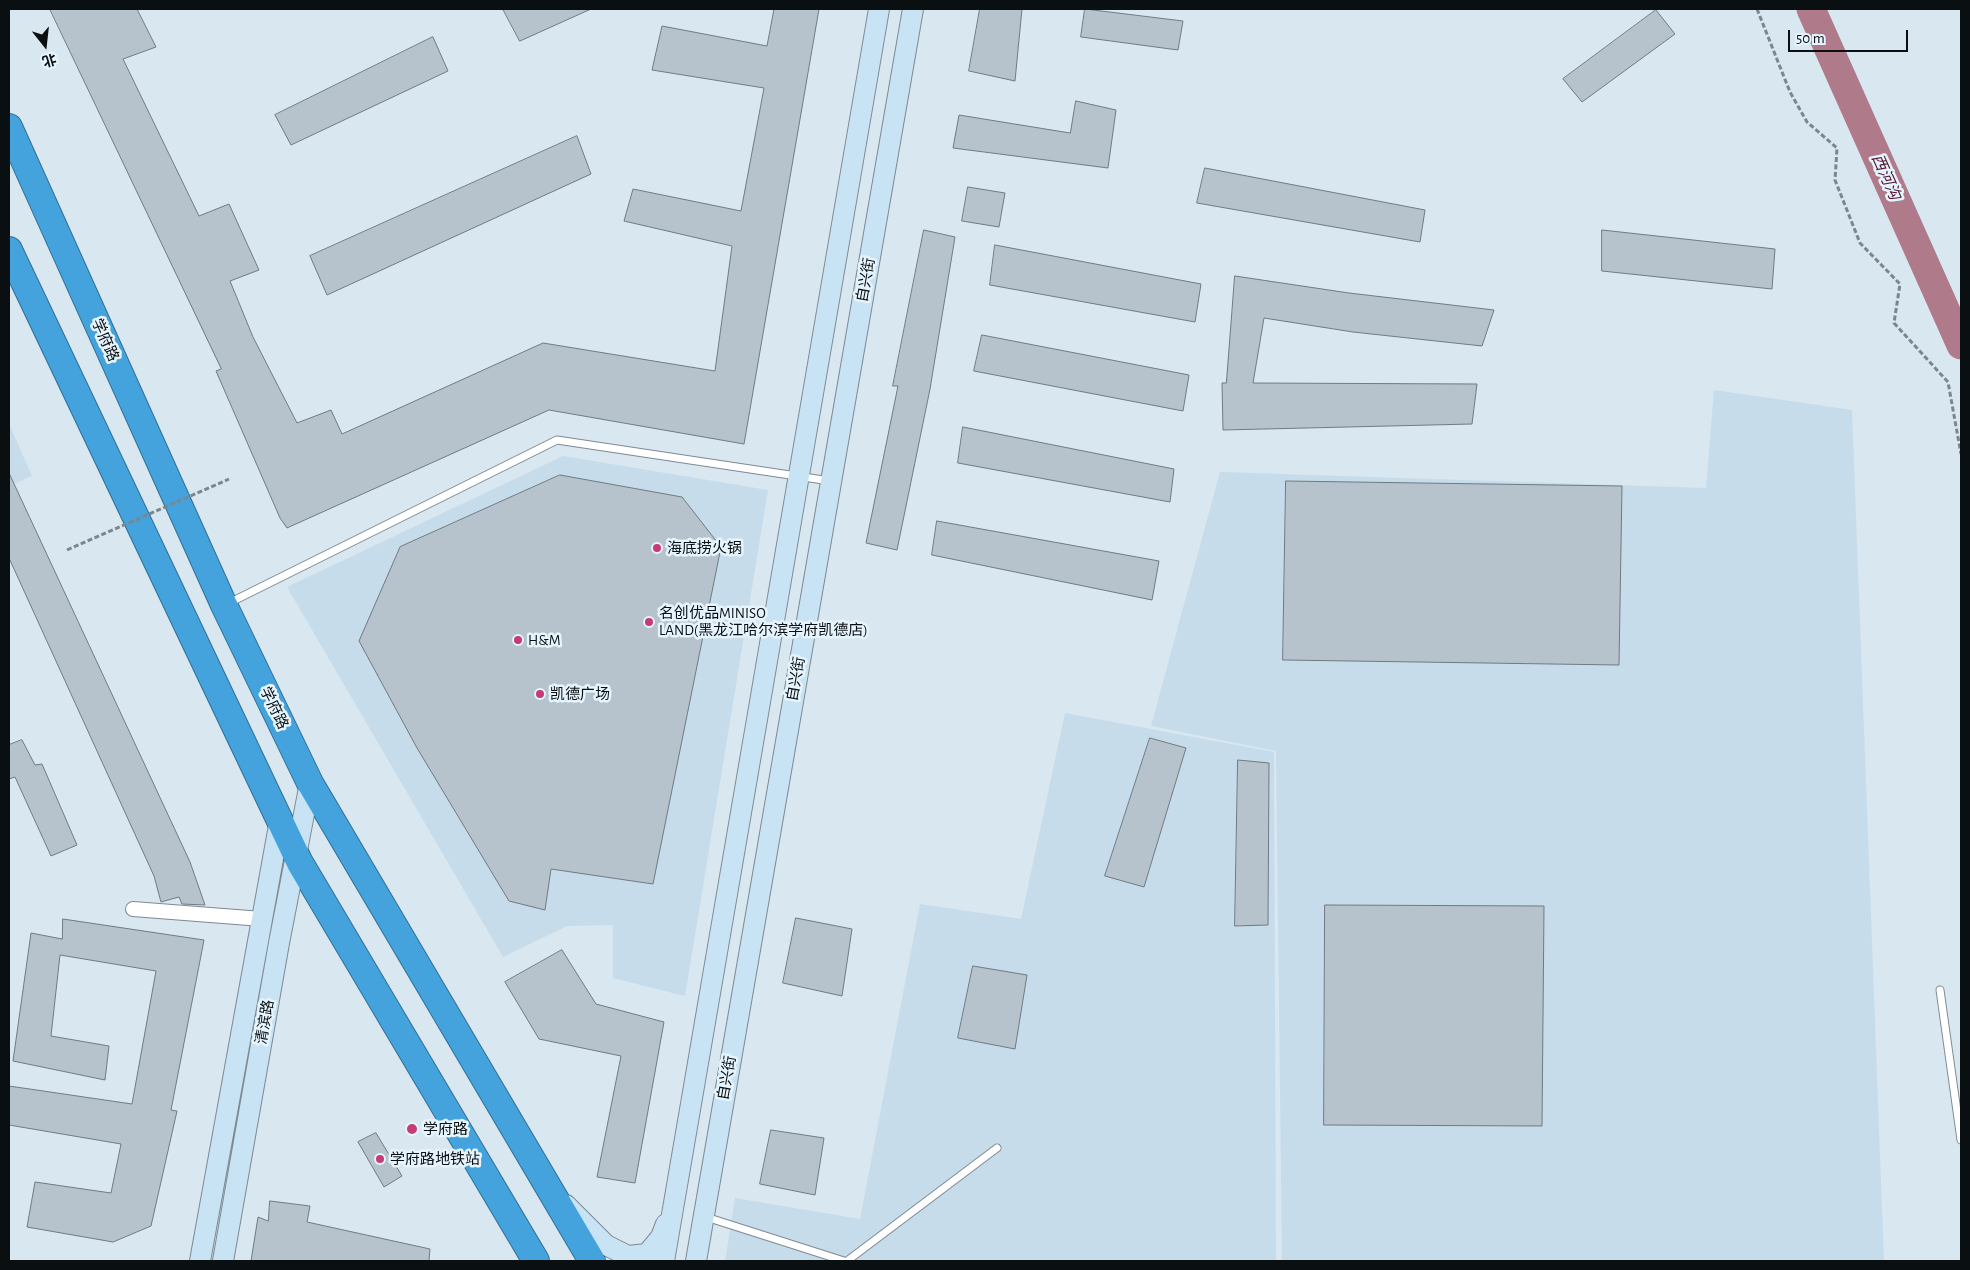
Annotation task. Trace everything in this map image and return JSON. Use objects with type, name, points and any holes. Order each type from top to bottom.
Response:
[{"type":"highway","name":"学府路","points":[[9,127],[224,605],[310,783],[592,1261]]},
{"type":"highway","points":[[9,250],[296,854],[536,1261]]},
{"type":"main road","name":"自兴街","points":[[664,1261],[879,9]]},
{"type":"main road","name":"自兴街","points":[[696,1261],[913,9]]},
{"type":"main road","name":"清滨路","points":[[223,1261],[310,783]]},
{"type":"main road","name":"清滨路","points":[[200,1261],[280,820]]},
{"type":"main road","points":[[550,1189],[606,1245],[628,1256],[646,1254],[661,1237],[674,1204]]},
{"type":"street","points":[[133,909],[262,919]]},
{"type":"lane","points":[[224,605],[557,440],[830,481]]},
{"type":"lane","points":[[1940,990],[1961,1140]]},
{"type":"lane","points":[[703,1216],[845,1261],[997,1148]]},
{"type":"path","points":[[1757,9],[1790,92],[1806,122],[1837,148],[1835,180],[1860,243],[1900,284],[1894,323],[1948,382],[1961,454]]},
{"type":"path","points":[[67,550],[229,479]]},
{"type":"shaded area","points":[[1714,390],[1852,410],[1884,1261],[1282,1261],[1276,751],[1151,726],[1220,472],[1706,488]]},
{"type":"shaded area","points":[[9,424],[32,476],[9,486]]},
{"type":"shaded area","name":"凯德广场","points":[[563,456],[768,490],[685,996],[613,978],[613,925],[567,926],[503,957],[287,587]]},
{"type":"shaded area","points":[[1065,713],[1274,752],[1276,1261],[725,1261],[735,1198],[860,1219],[920,904],[1021,919]]},
{"type":"building","points":[[50,9],[137,9],[156,47],[123,59],[199,216],[229,204],[259,270],[230,281],[253,337],[297,423],[331,410],[342,434],[543,343],[715,371],[732,246],[624,221],[633,189],[741,211],[764,88],[652,70],[662,26],[767,46],[774,9],[819,9],[744,444],[549,410],[287,528],[280,518],[216,371],[221,369]]},
{"type":"building","points":[[503,9],[591,9],[520,41]]},
{"type":"building","points":[[980,9],[1022,9],[1015,81],[969,71]]},
{"type":"building","points":[[1085,9],[1183,21],[1178,50],[1081,37]]},
{"type":"building","points":[[1656,10],[1675,34],[1582,102],[1563,79]]},
{"type":"building","points":[[433,37],[448,71],[291,145],[275,115]]},
{"type":"building","points":[[1076,101],[1116,110],[1108,168],[953,148],[959,115],[1070,133]]},
{"type":"building","points":[[577,136],[591,174],[327,295],[310,256]]},
{"type":"building","points":[[1205,168],[1425,210],[1420,242],[1197,203]]},
{"type":"building","points":[[968,187],[1005,193],[999,227],[962,221]]},
{"type":"building","points":[[924,230],[955,237],[930,389],[897,550],[866,543],[898,386],[893,386]]},
{"type":"building","points":[[1602,230],[1775,249],[1772,289],[1602,271]]},
{"type":"building","points":[[995,245],[1201,284],[1195,322],[990,285]]},
{"type":"building","points":[[1235,276],[1349,293],[1494,310],[1482,346],[1353,332],[1264,318],[1253,383],[1477,384],[1472,424],[1223,430],[1222,383],[1226,383]]},
{"type":"building","points":[[982,335],[1189,375],[1183,411],[974,371]]},
{"type":"building","points":[[963,427],[1174,469],[1170,502],[958,463]]},
{"type":"building","points":[[9,473],[190,862],[205,905],[182,904],[179,897],[161,902],[154,876],[9,558]]},
{"type":"building","name":"凯德广场","points":[[560,475],[682,497],[721,547],[653,884],[551,869],[545,910],[509,901],[417,748],[359,641],[400,547]]},
{"type":"building","points":[[1286,481],[1622,486],[1619,665],[1283,660]]},
{"type":"building","points":[[937,521],[1159,561],[1152,600],[932,555]]},
{"type":"building","points":[[1150,738],[1186,748],[1144,887],[1105,876]]},
{"type":"building","points":[[22,740],[35,765],[42,764],[77,845],[51,856],[15,777],[9,779],[9,745]]},
{"type":"building","points":[[1238,760],[1269,763],[1268,925],[1235,926]]},
{"type":"building","points":[[1325,905],[1544,906],[1542,1126],[1324,1125]]},
{"type":"building","points":[[796,918],[852,929],[842,996],[783,983]]},
{"type":"building","points":[[63,919],[204,940],[171,1110],[177,1111],[151,1226],[113,1242],[27,1227],[35,1182],[111,1193],[121,1144],[9,1125],[9,1086],[132,1104],[156,971],[60,955],[51,1036],[109,1046],[105,1080],[13,1061],[31,933],[62,939]]},
{"type":"building","points":[[562,950],[596,1004],[664,1022],[635,1183],[597,1177],[621,1056],[539,1039],[505,982]]},
{"type":"building","points":[[973,966],[1027,975],[1015,1049],[958,1038]]},
{"type":"building","points":[[771,1130],[824,1138],[815,1195],[760,1184]]},
{"type":"building","name":"学府路地铁站","points":[[376,1133],[402,1176],[384,1187],[358,1142]]},
{"type":"building","points":[[270,1201],[310,1206],[307,1222],[430,1249],[429,1261],[251,1261],[258,1217],[268,1221]]},
{"type":"waterway","name":"西河沟","points":[[1811,9],[1961,345]]},
{"type":"place","name":"海底捞火锅","points":[[657,548]]},
{"type":"place","name":"名创优品MINISO LAND(黑龙江哈尔滨学府凯德店)","points":[[649,622]]},
{"type":"place","name":"H&M","points":[[518,640]]},
{"type":"place","name":"凯德广场","points":[[540,694]]},
{"type":"place","name":"学府路","points":[[412,1129]]},
{"type":"place","name":"学府路地铁站","points":[[380,1159]]}]
